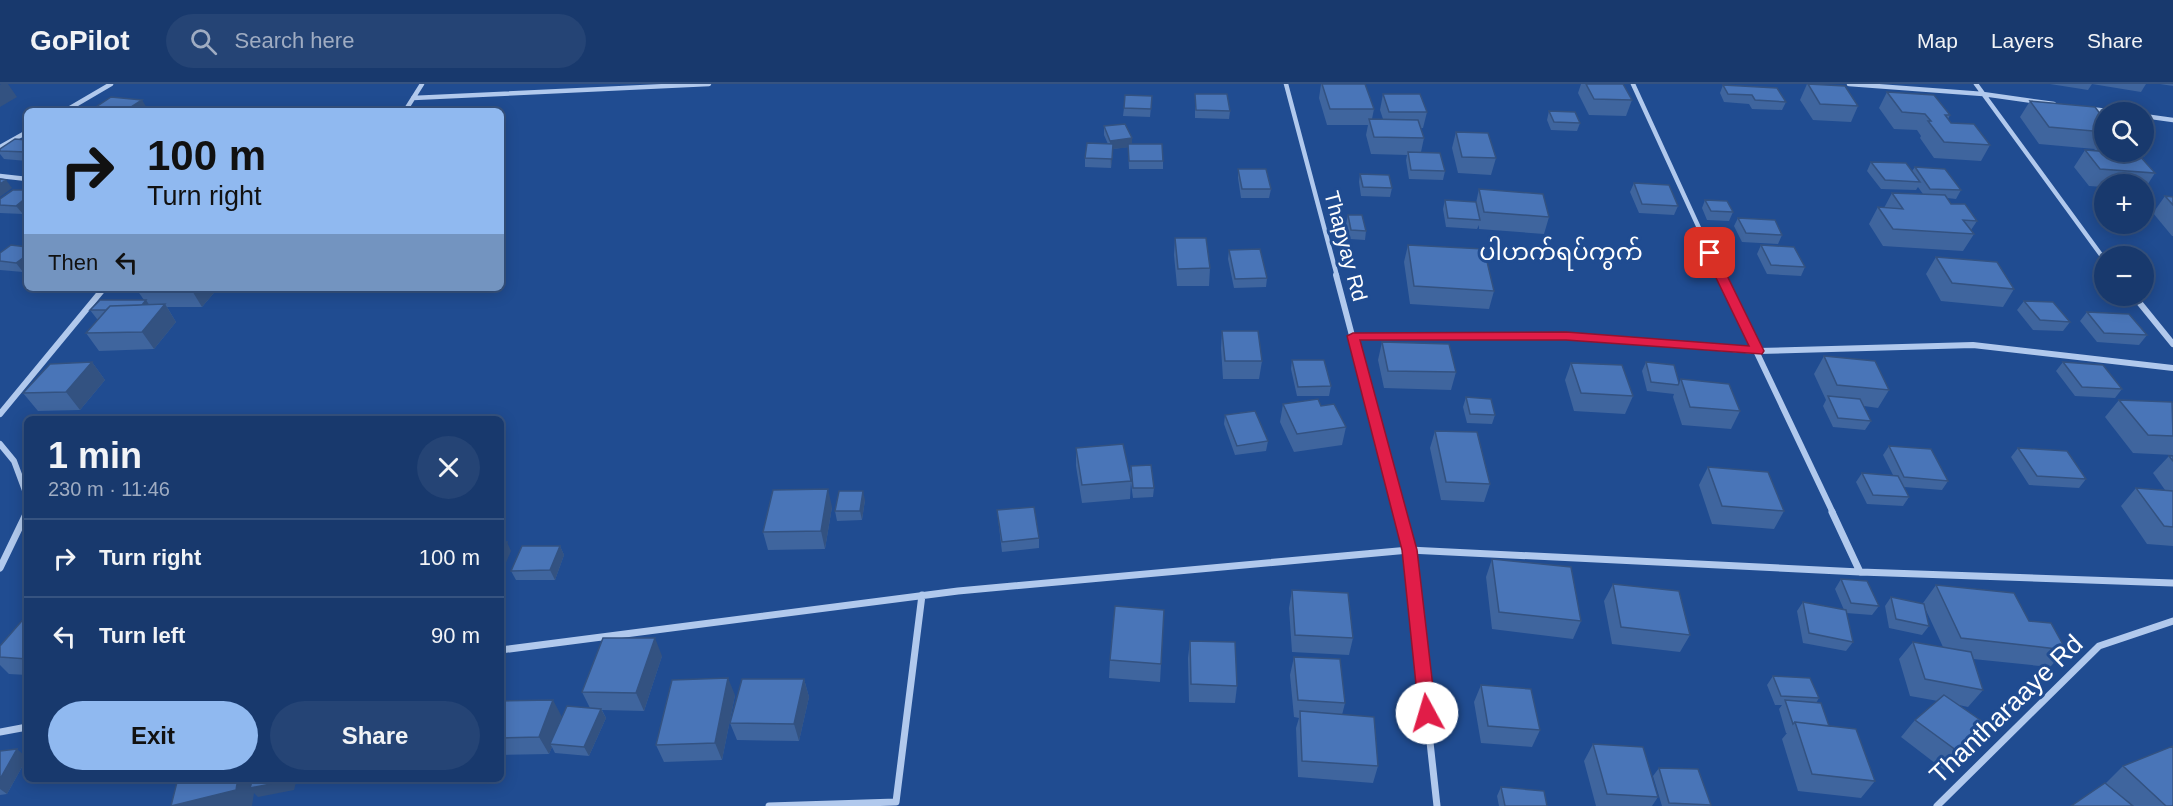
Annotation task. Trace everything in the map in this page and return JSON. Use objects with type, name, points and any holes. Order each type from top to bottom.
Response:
[{"type":"street","points":[[70,108],[111,84]]},
{"type":"street","points":[[407,108],[422,84]]},
{"type":"street","points":[[413,98],[709,84]]},
{"type":"street","name":"Thapyay Rd","points":[[1286,84],[1409,550],[1437,806]]},
{"type":"street","points":[[1633,84],[1681,195],[1758,351],[1860,572]]},
{"type":"street","points":[[1849,84],[1983,94],[2061,105]]},
{"type":"street","points":[[1976,84],[2094,246]]},
{"type":"street","points":[[2083,108],[2094,109]]},
{"type":"street","points":[[2154,117],[2173,120]]},
{"type":"street","points":[[0,147],[24,134]]},
{"type":"street","points":[[0,176],[24,179]]},
{"type":"street","points":[[0,414],[102,291]]},
{"type":"street","points":[[2142,306],[2173,344]]},
{"type":"street","points":[[1353,336],[1566,336],[1758,351],[1973,345],[2173,368]]},
{"type":"street","points":[[0,444],[14,461],[24,488]]},
{"type":"street","points":[[0,568],[24,517]]},
{"type":"street","points":[[504,650],[922,595],[1409,550],[1860,572],[2173,583]]},
{"type":"street","points":[[769,806],[896,802],[922,595]]},
{"type":"street","name":"Thantharaaye Rd","points":[[1937,806],[2099,646],[2173,621]]},
{"type":"street","points":[[0,732],[24,728]]},
{"type":"building","points":[[1322,84],[1365,84],[1374,109],[1330,109]]},
{"type":"building","points":[[1586,84],[1623,84],[1632,100],[1594,99]]},
{"type":"building","points":[[1808,84],[1845,86],[1858,106],[1820,104]]},
{"type":"building","points":[[1723,85],[1777,88],[1786,102],[1755,100],[1752,95],[1728,94]]},
{"type":"building","points":[[1887,92],[1934,95],[1950,115],[1945,115],[1951,123],[1974,124],[1990,145],[1944,142],[1925,114],[1902,112]]},
{"type":"building","points":[[1195,94],[1227,94],[1230,111],[1196,110]]},
{"type":"building","points":[[1383,94],[1420,94],[1427,112],[1389,112]]},
{"type":"building","points":[[1125,95],[1152,96],[1151,109],[1124,108]]},
{"type":"building","points":[[111,97],[142,100],[130,108],[94,108]]},
{"type":"building","points":[[2030,101],[2094,107],[2094,131],[2049,127]]},
{"type":"building","points":[[1549,111],[1575,112],[1580,123],[1554,122]]},
{"type":"building","points":[[1369,119],[1418,120],[1424,138],[1374,137]]},
{"type":"building","points":[[1125,124],[1132,138],[1110,141],[1104,126]]},
{"type":"building","points":[[1456,132],[1488,133],[1496,158],[1462,157]]},
{"type":"building","points":[[15,139],[24,140],[24,152],[0,151]]},
{"type":"building","points":[[1087,143],[1113,144],[1112,159],[1085,158]]},
{"type":"building","points":[[1128,144],[1162,144],[1163,161],[1129,161]]},
{"type":"building","points":[[2085,150],[2094,151],[2094,161]]},
{"type":"building","points":[[1408,152],[1440,153],[1445,171],[1411,170]]},
{"type":"building","points":[[1871,162],[1906,163],[1920,182],[1885,180]]},
{"type":"building","points":[[2094,162],[2145,162],[2155,173],[2100,169]]},
{"type":"building","points":[[1915,167],[1945,169],[1961,190],[1930,189]]},
{"type":"building","points":[[1238,169],[1266,169],[1271,189],[1242,189]]},
{"type":"building","points":[[1360,174],[1389,175],[1392,188],[1363,187]]},
{"type":"building","points":[[1634,183],[1669,185],[1678,206],[1642,204]]},
{"type":"building","points":[[1479,189],[1543,194],[1549,217],[1484,212]]},
{"type":"building","points":[[13,190],[24,190],[24,199],[16,206],[0,205],[0,199]]},
{"type":"building","points":[[1892,193],[1945,195],[1951,204],[1965,204],[1977,221],[1963,220],[1974,234],[1893,229],[1878,207],[1903,209]]},
{"type":"building","points":[[2165,196],[2173,197],[2173,205]]},
{"type":"building","points":[[1445,200],[1476,202],[1480,220],[1448,218]]},
{"type":"building","points":[[1705,200],[1727,201],[1733,212],[1711,211]]},
{"type":"building","points":[[1348,215],[1362,215],[1366,231],[1351,230]]},
{"type":"building","points":[[1738,218],[1775,220],[1782,235],[1746,233]]},
{"type":"building","points":[[1175,238],[1206,238],[1210,268],[1178,269]]},
{"type":"building","points":[[11,245],[24,247],[24,257],[16,263],[0,261],[0,253]]},
{"type":"building","points":[[1408,245],[1484,249],[1494,291],[1414,286]]},
{"type":"building","points":[[1761,245],[1794,247],[1805,267],[1771,265]]},
{"type":"building","points":[[1260,249],[1267,278],[1235,279],[1229,250]]},
{"type":"building","points":[[1936,257],[1997,262],[2014,289],[1952,283]]},
{"type":"building","points":[[100,300],[146,300],[142,305],[110,306],[106,310],[90,310]]},
{"type":"building","points":[[2024,301],[2053,302],[2070,322],[2040,320]]},
{"type":"building","points":[[165,304],[142,332],[86,333],[110,306]]},
{"type":"building","points":[[2087,312],[2129,314],[2147,335],[2104,333]]},
{"type":"building","points":[[1222,331],[1258,331],[1262,361],[1225,361]]},
{"type":"building","points":[[1382,342],[1449,344],[1456,372],[1388,371]]},
{"type":"building","points":[[1824,356],[1875,361],[1889,390],[1837,385]]},
{"type":"building","points":[[1292,360],[1324,360],[1331,386],[1298,387]]},
{"type":"building","points":[[92,362],[66,392],[23,393],[50,364]]},
{"type":"building","points":[[1646,362],[1674,365],[1678,385],[1651,382]]},
{"type":"building","points":[[2063,362],[2103,365],[2122,389],[2082,387]]},
{"type":"building","points":[[1571,363],[1622,365],[1633,396],[1581,393]]},
{"type":"building","points":[[1681,379],[1729,384],[1740,411],[1690,407]]},
{"type":"building","points":[[1828,396],[1860,399],[1871,421],[1838,418]]},
{"type":"building","points":[[1466,397],[1491,399],[1495,415],[1470,414]]},
{"type":"building","points":[[1318,399],[1321,406],[1334,404],[1346,427],[1297,434],[1283,404]]},
{"type":"building","points":[[2119,400],[2172,402],[2173,436],[2148,435]]},
{"type":"building","points":[[1255,411],[1268,441],[1237,446],[1225,415]]},
{"type":"building","points":[[1435,431],[1477,432],[1490,484],[1446,482]]},
{"type":"building","points":[[1123,444],[1131,481],[1082,485],[1076,448]]},
{"type":"building","points":[[1889,446],[1931,449],[1948,481],[1904,477]]},
{"type":"building","points":[[2018,448],[2067,451],[2086,479],[2037,476]]},
{"type":"building","points":[[1151,465],[1154,488],[1133,488],[1131,466]]},
{"type":"building","points":[[1708,467],[1768,472],[1784,511],[1722,506]]},
{"type":"building","points":[[1862,473],[1898,476],[1909,497],[1873,495]]},
{"type":"building","points":[[2136,488],[2173,491],[2173,527],[2164,526]]},
{"type":"building","points":[[828,489],[821,531],[763,532],[773,490]]},
{"type":"building","points":[[839,491],[863,491],[860,511],[835,511]]},
{"type":"building","points":[[1034,507],[1039,538],[1002,542],[997,510]]},
{"type":"building","points":[[522,546],[560,546],[550,570],[511,571]]},
{"type":"building","points":[[1492,559],[1571,567],[1581,621],[1499,612]]},
{"type":"building","points":[[1841,579],[1867,581],[1879,606],[1851,603]]},
{"type":"building","points":[[1613,584],[1679,591],[1690,635],[1621,627]]},
{"type":"building","points":[[1936,585],[2014,593],[2029,621],[2051,623],[2066,650],[1961,638]]},
{"type":"building","points":[[1292,590],[1348,593],[1353,638],[1295,635]]},
{"type":"building","points":[[1891,597],[1924,604],[1929,626],[1896,619]]},
{"type":"building","points":[[1803,602],[1846,610],[1853,642],[1809,633]]},
{"type":"building","points":[[1115,606],[1164,610],[1161,664],[1110,660]]},
{"type":"building","points":[[24,618],[24,659],[0,657],[0,646]]},
{"type":"building","points":[[603,638],[655,638],[636,693],[582,692]]},
{"type":"building","points":[[1190,641],[1235,642],[1237,686],[1191,684]]},
{"type":"building","points":[[1913,642],[1971,652],[1983,690],[1925,679]]},
{"type":"building","points":[[1294,657],[1340,659],[1345,703],[1298,700]]},
{"type":"building","points":[[1773,676],[1810,678],[1819,698],[1781,696]]},
{"type":"building","points":[[728,678],[715,743],[656,745],[672,680]]},
{"type":"building","points":[[742,679],[804,679],[794,724],[730,723]]},
{"type":"building","points":[[1481,685],[1531,689],[1540,730],[1488,726]]},
{"type":"building","points":[[1944,695],[1989,726],[1960,753],[1915,720]]},
{"type":"building","points":[[553,700],[539,737],[504,738],[504,701]]},
{"type":"building","points":[[1785,700],[1821,703],[1829,726],[1795,722],[1793,724]]},
{"type":"building","points":[[567,706],[601,709],[584,747],[550,744]]},
{"type":"building","points":[[1300,711],[1374,717],[1378,766],[1302,761]]},
{"type":"building","points":[[1795,722],[1856,729],[1875,781],[1812,774]]},
{"type":"building","points":[[1593,744],[1643,747],[1658,797],[1607,794]]},
{"type":"building","points":[[2173,746],[2173,806],[2166,806],[2123,766]]},
{"type":"building","points":[[17,749],[0,779],[0,751]]},
{"type":"building","points":[[1659,768],[1698,769],[1711,805],[1669,803]]},
{"type":"building","points":[[177,782],[237,782],[236,790],[171,806]]},
{"type":"building","points":[[252,782],[281,782],[250,788]]},
{"type":"building","points":[[2105,783],[2133,806],[2071,806]]},
{"type":"building","points":[[1501,787],[1544,791],[1547,806],[1505,806]]},
{"type":"district","name":"ပါဟက်ရပ်ကွက်","points":[[1561,251]]},
{"type":"route","points":[[1427,713],[1409,550],[1353,336],[1566,336],[1758,351],[1710,253]]}]
